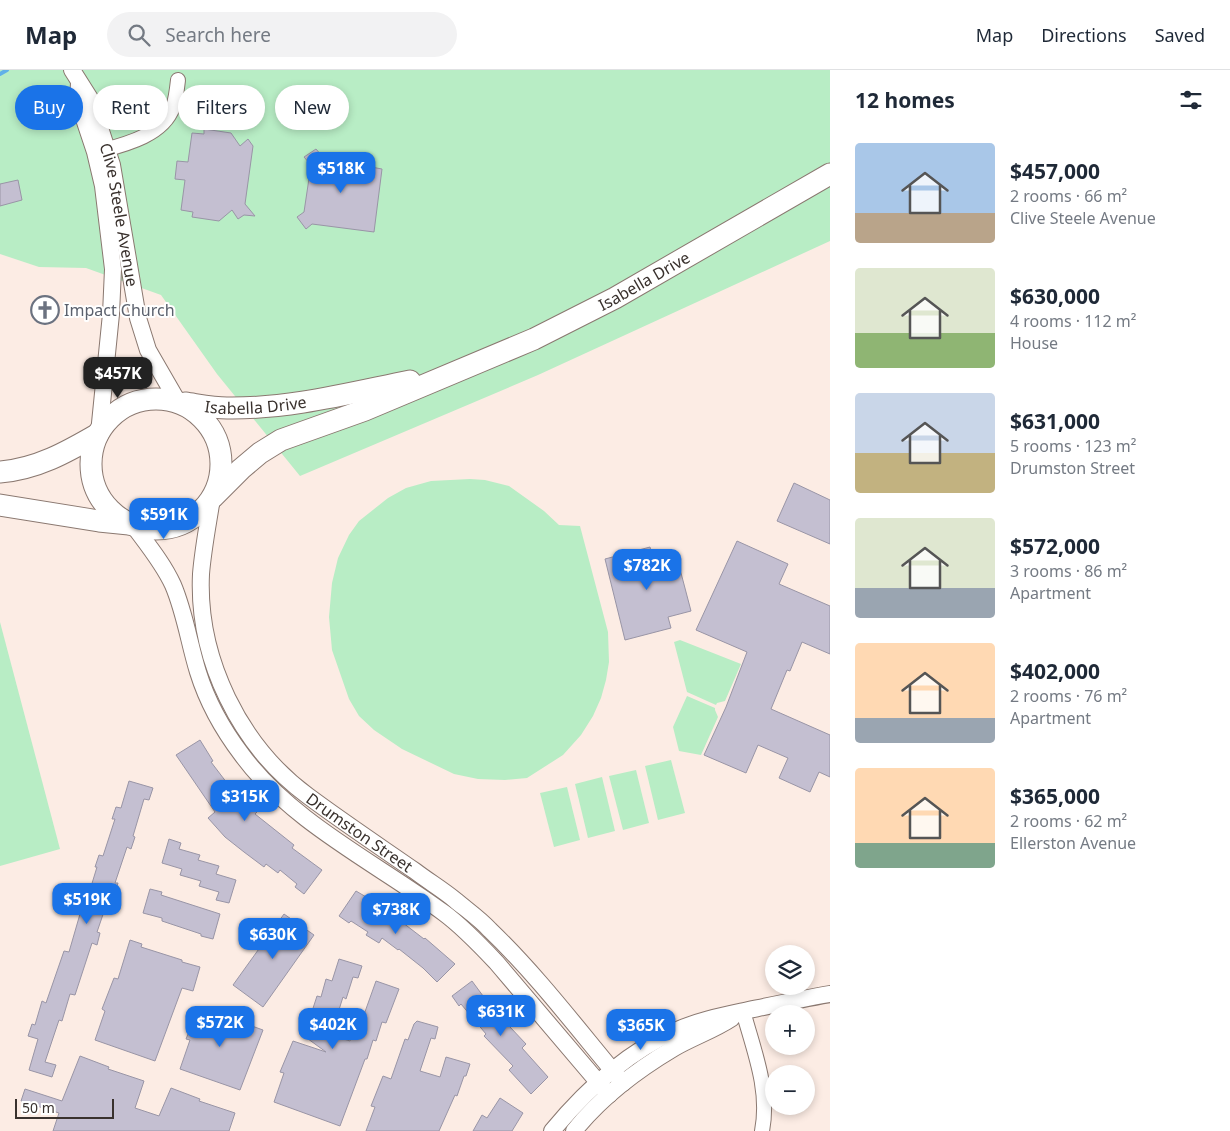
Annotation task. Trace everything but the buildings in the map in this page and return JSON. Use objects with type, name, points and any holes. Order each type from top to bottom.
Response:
[{"type":"main road","name":"Isabella Drive","points":[[212,498],[260,453],[281,440],[365,410],[534,339],[615,298],[830,174]]},
{"type":"main road","name":"Isabella Drive","points":[[179,403],[226,408],[268,407],[306,402],[450,373]]},
{"type":"main road","points":[[0,505],[156,529],[179,525],[198,514],[212,498],[221,476],[222,459],[214,432],[204,419],[190,408],[179,403],[158,398],[136,402],[116,412],[107,420],[98,433],[92,450],[91,461],[94,484],[105,504],[132,525]]},
{"type":"main road","points":[[0,472],[14,471],[43,463],[98,433]]},
{"type":"street","name":"Clive Steele Avenue","points":[[76,76],[78,101],[101,150],[138,318],[148,350],[179,403]]},
{"type":"street","points":[[101,150],[137,139],[159,128],[169,117],[174,107],[178,80]]},
{"type":"street","name":"Clive Steele Avenue","points":[[98,433],[111,314],[113,269],[109,185]]},
{"type":"street","name":"Drumston Street","points":[[212,498],[201,575],[206,633],[213,661],[223,688],[236,714],[256,744],[279,772],[307,796],[452,898],[490,929],[522,963],[623,1083]]},
{"type":"street","name":"Drumston Street","points":[[132,525],[155,554],[172,585],[184,618],[204,688],[220,722],[242,756],[268,786],[299,813],[446,914],[480,945],[609,1095]]},
{"type":"street","points":[[552,1131],[598,1082],[612,1070],[644,1048],[675,1031],[708,1019],[830,994]]},
{"type":"street","points":[[574,1131],[609,1095],[658,1058],[720,1026],[742,1012]]},
{"type":"street","points":[[742,1012],[762,1078],[765,1098],[762,1131]]},
{"type":"green space","points":[[0,70],[830,70],[830,241],[538,375],[300,476],[217,374],[161,295],[86,268],[39,267],[0,254]]},
{"type":"green space","points":[[485,480],[509,486],[544,511],[559,525],[580,526],[608,632],[609,662],[606,680],[593,716],[581,735],[563,755],[527,778],[505,780],[478,779],[454,774],[402,749],[374,730],[359,716],[349,699],[332,650],[329,617],[332,583],[338,558],[349,535],[359,521],[388,498],[406,488],[431,481]]},
{"type":"green space","points":[[0,622],[60,849],[0,866]]},
{"type":"green space","points":[[680,640],[741,664],[725,701],[716,705],[687,692],[674,642]]},
{"type":"green space","points":[[687,696],[715,708],[718,717],[701,755],[679,751],[673,727]]},
{"type":"green space","points":[[671,760],[685,813],[658,820],[645,766]]},
{"type":"green space","points":[[636,770],[649,823],[623,830],[609,776]]},
{"type":"green space","points":[[602,777],[615,831],[588,838],[575,784]]},
{"type":"green space","points":[[567,787],[580,840],[554,847],[540,793]]},
{"type":"waterway","points":[[0,74],[7,70]]},
{"type":"place","name":"Impact Church","points":[[45,310]]}]
